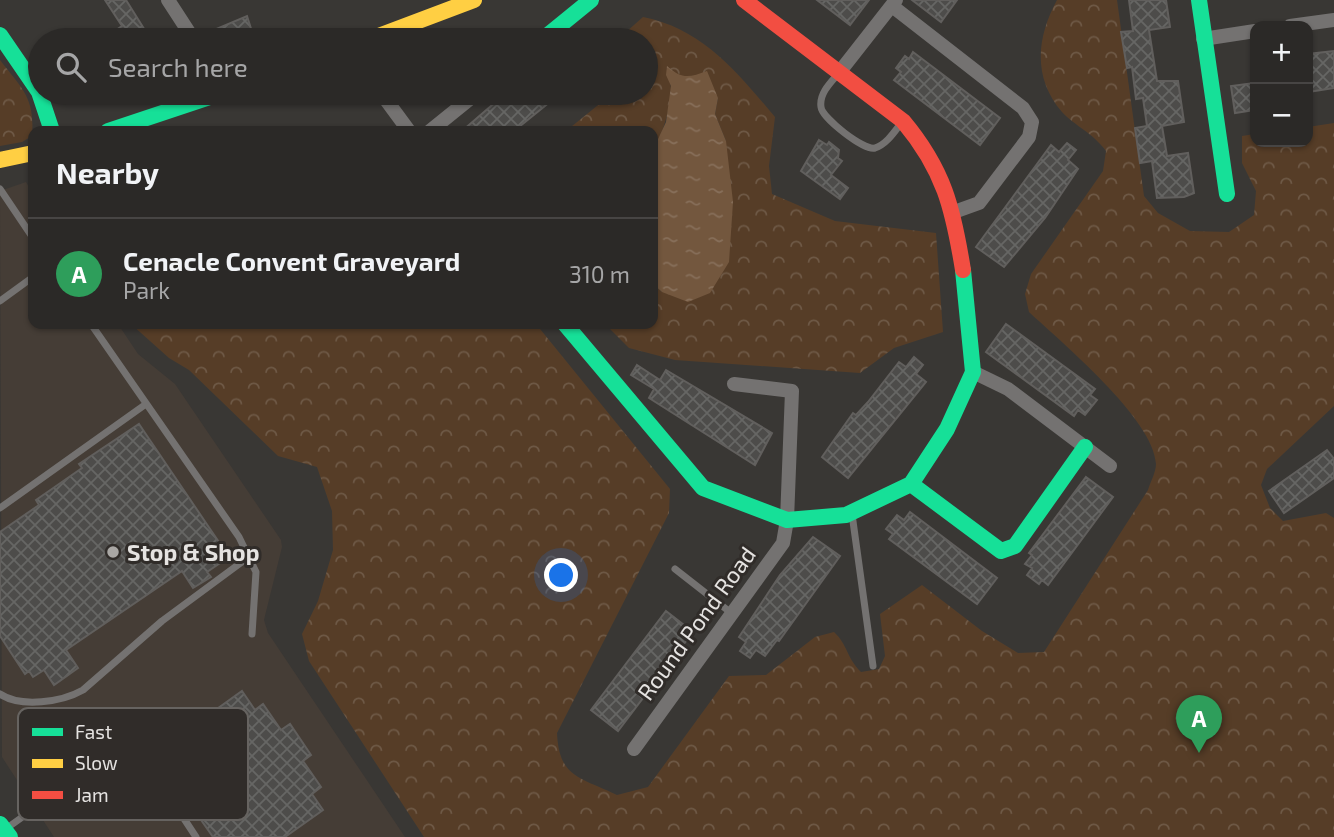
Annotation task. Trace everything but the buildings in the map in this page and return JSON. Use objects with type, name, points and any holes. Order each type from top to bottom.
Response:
[{"type":"street","points":[[168,0],[186,28]]},
{"type":"street","points":[[400,28],[474,0]]},
{"type":"street","points":[[557,28],[591,0]]},
{"type":"street","points":[[569,329],[703,488],[787,520],[852,513],[911,484],[947,429],[973,372],[968,304],[954,212],[942,177],[923,145],[903,121],[744,0]]},
{"type":"street","points":[[1199,0],[1227,194]]},
{"type":"street","points":[[838,74],[894,3],[1023,108],[1032,122],[1029,136],[979,203],[954,212]]},
{"type":"street","points":[[1313,23],[1334,20]]},
{"type":"street","points":[[1203,39],[1250,32]]},
{"type":"street","points":[[0,35],[28,73]]},
{"type":"street","points":[[46,105],[51,126]]},
{"type":"street","points":[[123,126],[186,105]]},
{"type":"street","points":[[390,105],[405,126]]},
{"type":"street","points":[[435,126],[462,105]]},
{"type":"street","points":[[0,160],[28,154]]},
{"type":"street","points":[[973,372],[1008,389],[1110,466]]},
{"type":"street","name":"Round Pond Road","points":[[634,749],[730,612],[783,543],[787,520],[792,391],[734,384]]},
{"type":"street","points":[[911,484],[1001,551],[1015,546],[1085,447]]},
{"type":"lane","points":[[838,74],[821,97],[820,106],[824,116],[854,139],[869,148],[877,147],[903,121]]},
{"type":"lane","points":[[0,189],[28,231]]},
{"type":"lane","points":[[0,301],[28,281]]},
{"type":"lane","points":[[94,329],[250,556],[257,580],[252,634]]},
{"type":"lane","points":[[0,508],[146,404]]},
{"type":"lane","points":[[852,513],[873,666]]},
{"type":"lane","points":[[0,694],[15,701],[69,698],[83,690],[162,621],[250,556]]},
{"type":"lane","points":[[675,569],[730,612]]},
{"type":"lane","points":[[4,831],[19,820]]},
{"type":"lane","points":[[184,820],[196,837]]},
{"type":"shaded area","points":[[26,182],[28,185],[28,329],[121,329],[138,354],[175,384],[281,540],[282,547],[264,620],[268,633],[405,837],[54,837],[43,820],[248,820],[248,708],[18,708],[18,782],[2,757],[0,191]]},
{"type":"green space","points":[[1057,0],[1117,0],[1144,196],[1158,213],[1190,231],[1229,232],[1254,215],[1256,191],[1242,163],[1242,136],[1250,135],[1250,147],[1313,147],[1313,126],[1334,123],[1334,406],[1267,469],[1261,485],[1270,508],[1283,521],[1326,513],[1334,518],[1334,837],[424,837],[309,661],[302,634],[318,601],[333,550],[332,511],[317,467],[278,456],[189,370],[169,358],[137,329],[540,329],[670,489],[669,513],[557,733],[562,759],[567,768],[582,779],[617,795],[648,787],[729,676],[766,675],[815,637],[834,632],[861,672],[879,669],[885,656],[880,614],[922,585],[982,631],[1018,653],[1044,652],[1148,490],[1156,464],[1151,446],[1140,425],[1104,382],[1029,312],[1025,294],[1031,274],[1103,171],[1106,151],[1062,112],[1052,99],[1042,71],[1045,28]]},
{"type":"green space","points":[[643,17],[684,31],[717,55],[747,84],[775,117],[769,166],[772,194],[835,221],[936,233],[943,332],[894,348],[860,373],[675,360],[629,348],[610,329],[658,329],[658,288],[662,292],[726,141],[715,114],[718,98],[690,78],[678,76],[667,67],[671,89],[658,141],[658,126],[572,126],[598,105],[658,105],[658,28],[631,28]]},
{"type":"green space","points":[[0,60],[28,100],[32,126],[28,126],[28,138],[0,146]]},
{"type":"water","points":[[667,66],[686,76],[707,71],[718,98],[715,114],[726,141],[733,202],[729,262],[710,293],[688,302],[658,288],[658,139],[666,122],[671,86],[666,75]]},
{"type":"traffic: fast","points":[[557,28],[591,0]]},
{"type":"traffic: fast","points":[[1199,0],[1227,194]]},
{"type":"traffic: fast","points":[[0,35],[28,76]]},
{"type":"traffic: fast","points":[[43,105],[50,126]]},
{"type":"traffic: fast","points":[[123,126],[186,105]]},
{"type":"traffic: fast","points":[[569,329],[703,488],[787,520],[846,515],[911,484],[947,429],[973,372],[963,270]]},
{"type":"traffic: fast","points":[[911,484],[1001,551],[1015,546],[1085,447]]},
{"type":"traffic: fast","points":[[0,824],[10,837]]},
{"type":"traffic: slow","points":[[400,28],[474,0]]},
{"type":"traffic: slow","points":[[0,160],[28,154]]},
{"type":"traffic: jam","points":[[744,0],[903,121],[928,156],[945,191],[963,270]]},
{"type":"place","name":"Stop & Shop","points":[[113,552]]},
{"type":"place","name":"Cenacle Convent Graveyard","points":[[1199,753]]}]
